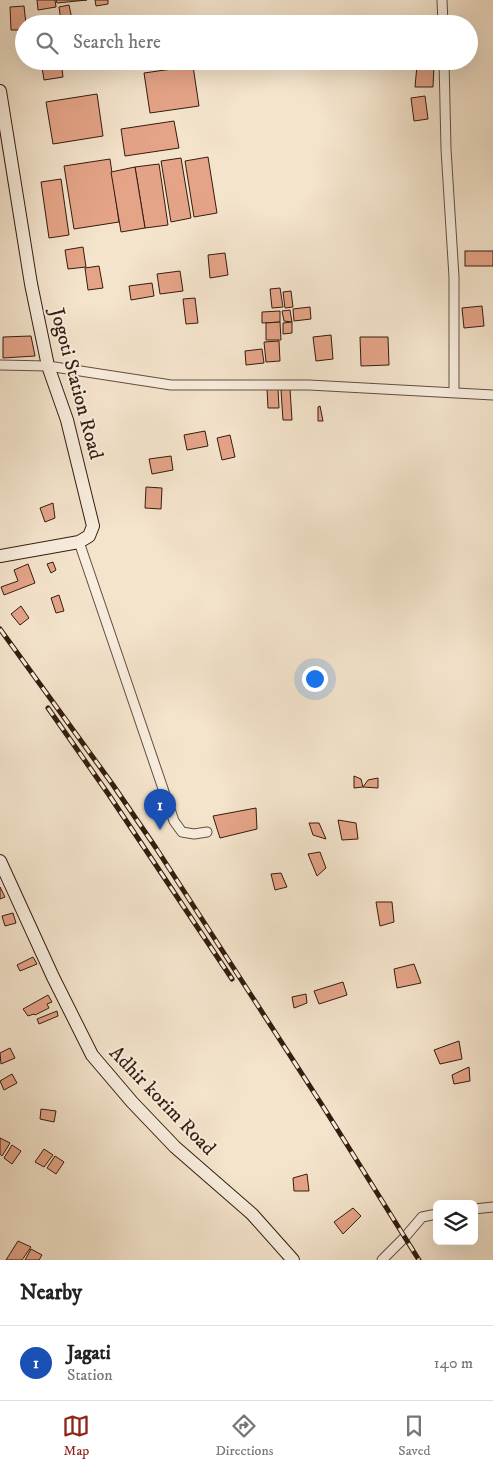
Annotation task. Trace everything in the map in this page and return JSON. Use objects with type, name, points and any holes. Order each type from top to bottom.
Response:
[{"type":"street","points":[[442,0],[443,15]]},
{"type":"street","points":[[444,70],[446,149],[454,277],[454,392]]},
{"type":"street","name":"Jogoti Station Road","points":[[0,91],[31,284],[48,366],[67,420],[93,526],[89,536],[80,542]]},
{"type":"street","points":[[0,365],[48,366],[171,385],[309,385],[493,395]]},
{"type":"street","points":[[0,556],[80,542],[174,821],[182,832],[194,834],[207,832]]},
{"type":"street","name":"Adhir korim Road","points":[[0,861],[53,978],[92,1055],[132,1102],[175,1147],[252,1214],[293,1260]]},
{"type":"street","points":[[478,1209],[493,1208]]},
{"type":"street","points":[[382,1260],[422,1217],[433,1215]]},
{"type":"building","points":[[37,0],[55,0],[56,7],[38,10]]},
{"type":"building","points":[[56,0],[87,0],[57,3]]},
{"type":"building","points":[[95,0],[108,0],[108,4],[96,6]]},
{"type":"building","points":[[69,5],[71,15],[60,15],[59,7]]},
{"type":"building","points":[[24,6],[25,15],[15,15],[15,30],[11,30],[10,7]]},
{"type":"building","points":[[42,70],[62,70],[63,77],[44,80]]},
{"type":"building","points":[[165,70],[194,70],[199,106],[150,113],[144,73]]},
{"type":"building","points":[[417,70],[434,70],[433,87],[415,87]]},
{"type":"building","points":[[97,94],[103,136],[53,144],[46,102]]},
{"type":"building","points":[[425,96],[428,119],[414,121],[411,98]]},
{"type":"building","points":[[174,121],[179,148],[125,156],[121,129]]},
{"type":"building","points":[[208,157],[217,213],[194,217],[185,161]]},
{"type":"building","points":[[181,158],[191,218],[171,222],[161,161]]},
{"type":"building","points":[[110,159],[119,222],[74,229],[64,166]]},
{"type":"building","points":[[159,164],[168,225],[145,228],[135,167]]},
{"type":"building","points":[[135,167],[145,228],[121,232],[111,172]]},
{"type":"building","points":[[61,179],[69,235],[49,238],[41,182]]},
{"type":"building","points":[[83,247],[86,267],[68,269],[65,250]]},
{"type":"building","points":[[465,251],[493,251],[493,266],[465,266]]},
{"type":"building","points":[[225,253],[228,275],[210,278],[208,255]]},
{"type":"building","points":[[99,266],[103,288],[88,290],[85,268]]},
{"type":"building","points":[[180,271],[183,291],[160,294],[157,274]]},
{"type":"building","points":[[152,283],[154,296],[131,300],[129,286]]},
{"type":"building","points":[[280,288],[283,307],[272,308],[270,289]]},
{"type":"building","points":[[291,291],[293,307],[285,308],[283,292]]},
{"type":"building","points":[[195,298],[198,323],[186,324],[183,299]]},
{"type":"building","points":[[482,306],[484,326],[464,328],[462,308]]},
{"type":"building","points":[[310,307],[311,319],[294,321],[293,309]]},
{"type":"building","points":[[290,310],[292,322],[284,321],[282,311]]},
{"type":"building","points":[[280,311],[280,322],[262,323],[262,312]]},
{"type":"building","points":[[280,322],[281,340],[266,340],[266,323]]},
{"type":"building","points":[[292,322],[292,333],[283,334],[283,323]]},
{"type":"building","points":[[331,335],[333,359],[316,361],[313,337]]},
{"type":"building","points":[[31,336],[35,356],[3,358],[3,337]]},
{"type":"building","points":[[360,337],[388,337],[389,365],[361,366]]},
{"type":"building","points":[[279,341],[280,361],[266,362],[264,342]]},
{"type":"building","points":[[262,349],[264,363],[246,365],[245,351]]},
{"type":"building","points":[[278,388],[279,408],[268,408],[267,389]]},
{"type":"building","points":[[290,389],[292,420],[283,420],[281,390]]},
{"type":"building","points":[[320,406],[323,421],[318,421],[318,407]]},
{"type":"building","points":[[205,431],[208,446],[187,450],[184,435]]},
{"type":"building","points":[[230,435],[235,457],[222,460],[217,438]]},
{"type":"building","points":[[171,456],[173,470],[152,474],[149,459]]},
{"type":"building","points":[[146,487],[162,488],[161,509],[145,508]]},
{"type":"building","points":[[53,503],[55,518],[45,522],[40,508]]},
{"type":"building","points":[[53,562],[56,570],[51,573],[47,564]]},
{"type":"building","points":[[28,564],[35,583],[4,595],[1,587],[18,581],[14,570]]},
{"type":"building","points":[[59,595],[64,611],[56,613],[51,598]]},
{"type":"building","points":[[21,606],[29,618],[20,625],[11,614]]},
{"type":"building","points":[[354,776],[361,779],[363,787],[354,788]]},
{"type":"building","points":[[378,778],[378,788],[363,787],[368,780]]},
{"type":"building","points":[[256,808],[257,829],[220,838],[213,816]]},
{"type":"building","points":[[338,820],[356,823],[358,839],[342,840]]},
{"type":"building","points":[[309,823],[319,823],[326,839],[313,835]]},
{"type":"building","points":[[320,852],[326,868],[317,876],[308,854]]},
{"type":"building","points":[[281,873],[287,887],[275,890],[271,874]]},
{"type":"building","points":[[0,887],[5,897],[0,899]]},
{"type":"building","points":[[376,902],[392,902],[394,922],[380,926]]},
{"type":"building","points":[[13,913],[16,923],[5,926],[2,916]]},
{"type":"building","points":[[33,957],[37,964],[20,971],[17,965]]},
{"type":"building","points":[[414,964],[421,983],[397,988],[394,969]]},
{"type":"building","points":[[343,982],[347,995],[319,1004],[314,991]]},
{"type":"building","points":[[306,994],[307,1003],[294,1008],[292,997]]},
{"type":"building","points":[[48,995],[52,1002],[47,1004],[49,1008],[35,1015],[28,1016],[23,1009]]},
{"type":"building","points":[[57,1011],[58,1016],[39,1024],[37,1019]]},
{"type":"building","points":[[459,1041],[462,1059],[440,1064],[434,1050]]},
{"type":"building","points":[[10,1048],[15,1058],[1,1064],[0,1053]]},
{"type":"building","points":[[469,1067],[470,1081],[454,1084],[452,1075]]},
{"type":"building","points":[[12,1074],[17,1083],[4,1090],[0,1081]]},
{"type":"building","points":[[41,1109],[56,1111],[54,1122],[40,1119]]},
{"type":"building","points":[[0,1138],[10,1143],[2,1156],[0,1154]]},
{"type":"building","points":[[12,1145],[21,1151],[12,1164],[4,1158]]},
{"type":"building","points":[[44,1149],[53,1155],[44,1167],[35,1162]]},
{"type":"building","points":[[55,1156],[64,1162],[56,1174],[47,1168]]},
{"type":"building","points":[[307,1174],[309,1191],[294,1191],[293,1178]]},
{"type":"building","points":[[353,1208],[361,1216],[343,1234],[334,1222]]},
{"type":"building","points":[[18,1241],[31,1247],[22,1260],[6,1260]]},
{"type":"building","points":[[31,1249],[42,1255],[39,1260],[25,1260]]},
{"type":"railway","points":[[0,629],[113,785],[156,848],[324,1108],[419,1260]]},
{"type":"railway","points":[[48,708],[109,795],[232,979]]},
{"type":"place","name":"Jagati","points":[[160,830]]}]
